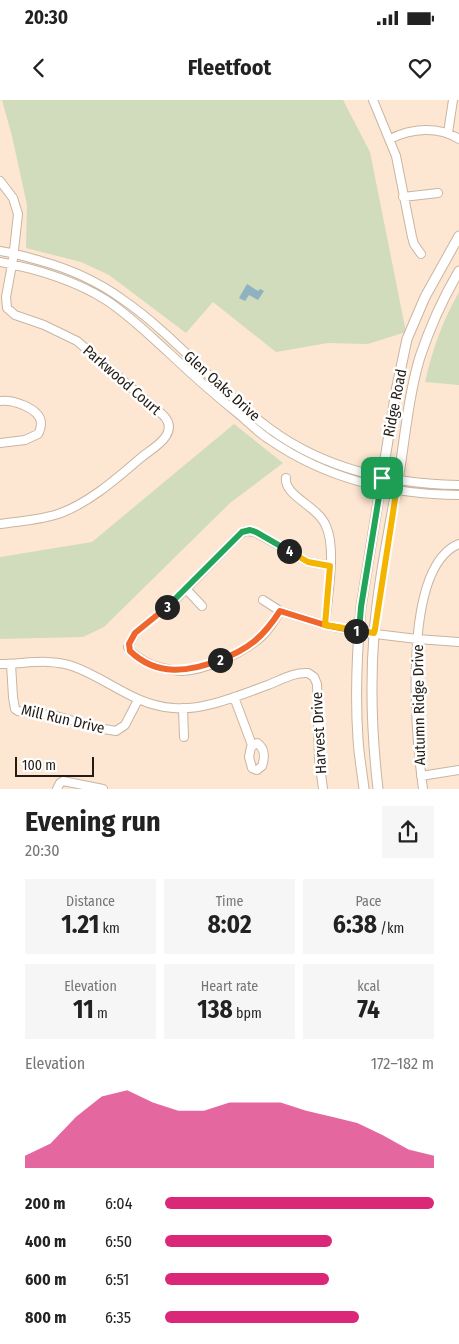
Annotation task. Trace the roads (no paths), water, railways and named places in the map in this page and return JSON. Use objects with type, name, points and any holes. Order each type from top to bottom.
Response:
[{"type":"main road","name":"Ridge Road","points":[[364,789],[358,740],[357,698],[361,607],[396,391],[407,339],[425,297],[459,236]]},
{"type":"main road","name":"Ridge Road","points":[[378,789],[372,716],[374,633],[396,491],[420,358],[444,297],[459,271]]},
{"type":"main road","points":[[396,391],[412,394]]},
{"type":"street","points":[[373,100],[390,139],[398,165],[412,237],[414,244],[421,254]]},
{"type":"street","points":[[448,133],[453,100]]},
{"type":"street","points":[[390,139],[401,134],[426,129],[448,133],[459,139]]},
{"type":"street","name":"Parkwood Court","points":[[0,181],[17,205],[18,223],[6,297],[7,308],[10,312],[58,331],[84,346],[163,415],[167,419],[169,428],[167,435],[159,444],[77,506],[53,516],[0,524]]},
{"type":"street","points":[[404,197],[438,193]]},
{"type":"street","name":"Glen Oaks Drive","points":[[0,252],[14,254],[70,270],[95,282],[123,300],[151,322],[256,418],[305,450],[381,482],[396,491],[459,495]]},
{"type":"street","name":"Glen Oaks Drive","points":[[0,262],[60,278],[107,300],[125,313],[204,386],[270,441],[306,462],[348,478],[381,482],[398,480],[459,485]]},
{"type":"street","points":[[0,402],[12,402],[29,409],[38,417],[41,424],[38,434],[32,438],[0,442]]},
{"type":"street","points":[[250,424],[256,418]]},
{"type":"street","points":[[286,478],[286,484],[290,492],[316,511],[326,524],[330,538],[330,566],[325,625]]},
{"type":"street","points":[[280,611],[266,631],[250,645],[234,655],[198,668],[182,671],[161,668],[133,654],[128,647],[135,633],[186,589],[246,530],[256,532],[308,562],[330,566]]},
{"type":"street","name":"Autumn Ridge Drive","points":[[423,789],[416,697],[417,639],[427,587],[433,569],[446,551],[459,544]]},
{"type":"street","points":[[186,589],[202,606]]},
{"type":"street","points":[[263,600],[280,611],[325,625],[359,632],[459,642]]},
{"type":"street","points":[[0,664],[48,662],[73,666],[138,700],[160,706],[183,708],[234,697],[252,745]]},
{"type":"street","name":"Mill Run Drive","points":[[12,664],[13,697],[15,708],[18,711],[56,716],[116,731],[126,725],[138,700]]},
{"type":"street","name":"Harvest Drive","points":[[234,697],[300,674],[308,674],[314,677],[316,684],[319,758],[323,789]]},
{"type":"street","points":[[183,708],[184,737]]},
{"type":"street","points":[[421,776],[459,770]]},
{"type":"street","points":[[57,789],[63,781],[103,789]]},
{"type":"water","points":[[247,284],[258,291],[260,289],[264,291],[258,300],[249,295],[245,301],[239,298]]}]
